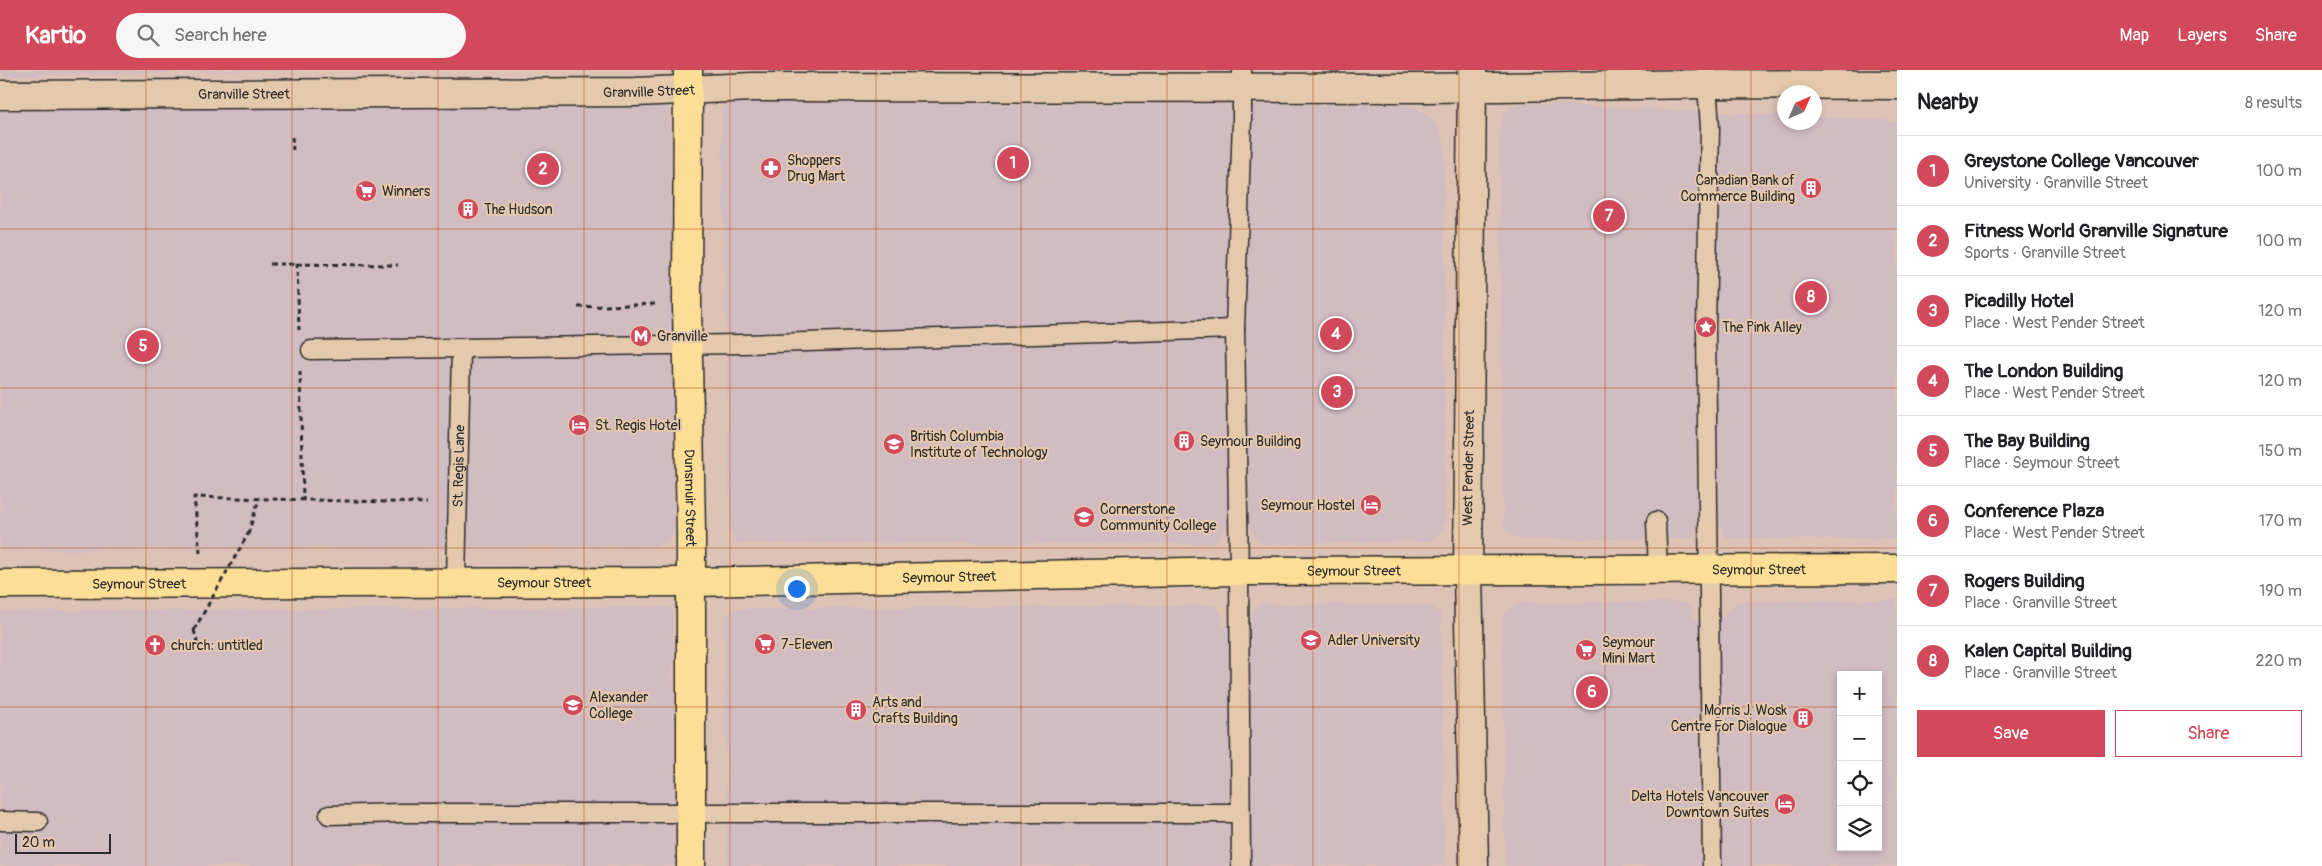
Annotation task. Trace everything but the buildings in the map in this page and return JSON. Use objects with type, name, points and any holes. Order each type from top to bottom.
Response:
[{"type":"main road","name":"Dunsmuir Street","points":[[687,80],[691,866]]},
{"type":"main road","name":"Seymour Street","points":[[0,584],[691,582],[1239,571],[1468,572],[1897,569]]},
{"type":"street","name":"Granville Street","points":[[0,95],[625,92],[687,80],[747,87],[1242,79],[1706,77],[1897,85]]},
{"type":"street","name":"West Pender Street","points":[[1472,79],[1468,572],[1474,866]]},
{"type":"lane","points":[[1706,77],[1710,128],[1706,327],[1707,569],[1712,866]]},
{"type":"lane","points":[[1240,866],[1239,571],[1235,329],[1242,79]]},
{"type":"lane","points":[[305,344],[461,349],[688,345],[1235,329]]},
{"type":"lane","name":"St. Regis Lane","points":[[456,582],[461,349]]},
{"type":"lane","points":[[1656,521],[1658,571]]},
{"type":"lane","points":[[329,815],[401,813],[1240,814]]},
{"type":"lane","points":[[0,822],[38,822]]},
{"type":"path","points":[[292,137],[293,150]]},
{"type":"path","points":[[297,263],[305,344]]},
{"type":"path","points":[[270,264],[398,265]]},
{"type":"path","points":[[578,307],[651,304]]},
{"type":"path","points":[[300,366],[303,500]]},
{"type":"path","points":[[200,560],[194,497],[427,503]]},
{"type":"path","points":[[199,650],[194,630],[248,534],[259,499]]},
{"type":"shaded area","points":[[0,70],[303,70],[0,76]]},
{"type":"shaded area","points":[[666,103],[669,109],[671,140],[674,529],[667,542],[656,546],[0,550],[0,111]]},
{"type":"shaded area","points":[[732,103],[1398,105],[1414,107],[1427,114],[1439,128],[1444,143],[1445,521],[1443,530],[1433,540],[1425,541],[1262,544],[1257,541],[1249,526],[1225,526],[1221,537],[1211,544],[738,543],[730,533],[722,138],[723,107]]},
{"type":"shaded area","points":[[1525,103],[1777,116],[1777,130],[1822,130],[1822,117],[1882,120],[1892,121],[1897,124],[1897,539],[1727,539],[1722,526],[1698,525],[1692,539],[1520,539],[1507,533],[1503,523],[1499,133],[1502,119],[1506,111],[1512,106]]},
{"type":"shaded area","points":[[1897,600],[1897,866],[1505,866],[1502,622],[1505,613],[1511,607],[1521,603],[1683,602],[1692,608],[1695,620],[1724,618],[1725,613],[1738,601]]},
{"type":"shaded area","points":[[1263,604],[1430,605],[1441,615],[1445,866],[727,866],[724,629],[726,617],[735,609],[1212,605],[1217,607],[1222,615],[1223,627],[1251,627],[1253,611],[1257,606]]},
{"type":"shaded area","points":[[669,607],[673,612],[675,866],[0,866],[0,611]]},
{"type":"place","name":"Greystone College Vancouver","points":[[1013,163]]},
{"type":"place","name":"Shoppers Drug Mart","points":[[771,168]]},
{"type":"place","name":"Fitness World Granville Signature","points":[[543,169]]},
{"type":"place","name":"Canadian Bank of Commerce Building","points":[[1811,188]]},
{"type":"place","name":"Winners","points":[[366,191]]},
{"type":"place","name":"The Hudson","points":[[468,209]]},
{"type":"place","name":"Rogers Building","points":[[1609,216]]},
{"type":"place","name":"Kalen Capital Building","points":[[1811,297]]},
{"type":"place","name":"The Pink Alley","points":[[1706,327]]},
{"type":"place","name":"The London Building","points":[[1336,334]]},
{"type":"place","name":"Granville","points":[[641,336]]},
{"type":"place","name":"The Bay Building","points":[[143,346]]},
{"type":"place","name":"Picadilly Hotel","points":[[1337,392]]},
{"type":"place","name":"St. Regis Hotel","points":[[579,425]]},
{"type":"place","name":"Seymour Building","points":[[1184,441]]},
{"type":"place","name":"British Columbia Institute of Technology","points":[[894,444]]},
{"type":"place","name":"Seymour Hostel","points":[[1371,505]]},
{"type":"place","name":"Cornerstone Community College","points":[[1084,517]]},
{"type":"place","name":"Adler University","points":[[1311,640]]},
{"type":"place","name":"7-Eleven","points":[[765,644]]},
{"type":"place","name":"church: untitled","points":[[155,645]]},
{"type":"place","name":"Seymour Mini Mart","points":[[1586,650]]},
{"type":"place","name":"Conference Plaza","points":[[1592,692]]},
{"type":"place","name":"Alexander College","points":[[573,705]]},
{"type":"place","name":"Arts and Crafts Building","points":[[856,710]]},
{"type":"place","name":"Morris J. Wosk Centre For Dialogue","points":[[1803,718]]},
{"type":"place","name":"Delta Hotels Vancouver Downtown Suites","points":[[1785,804]]}]
